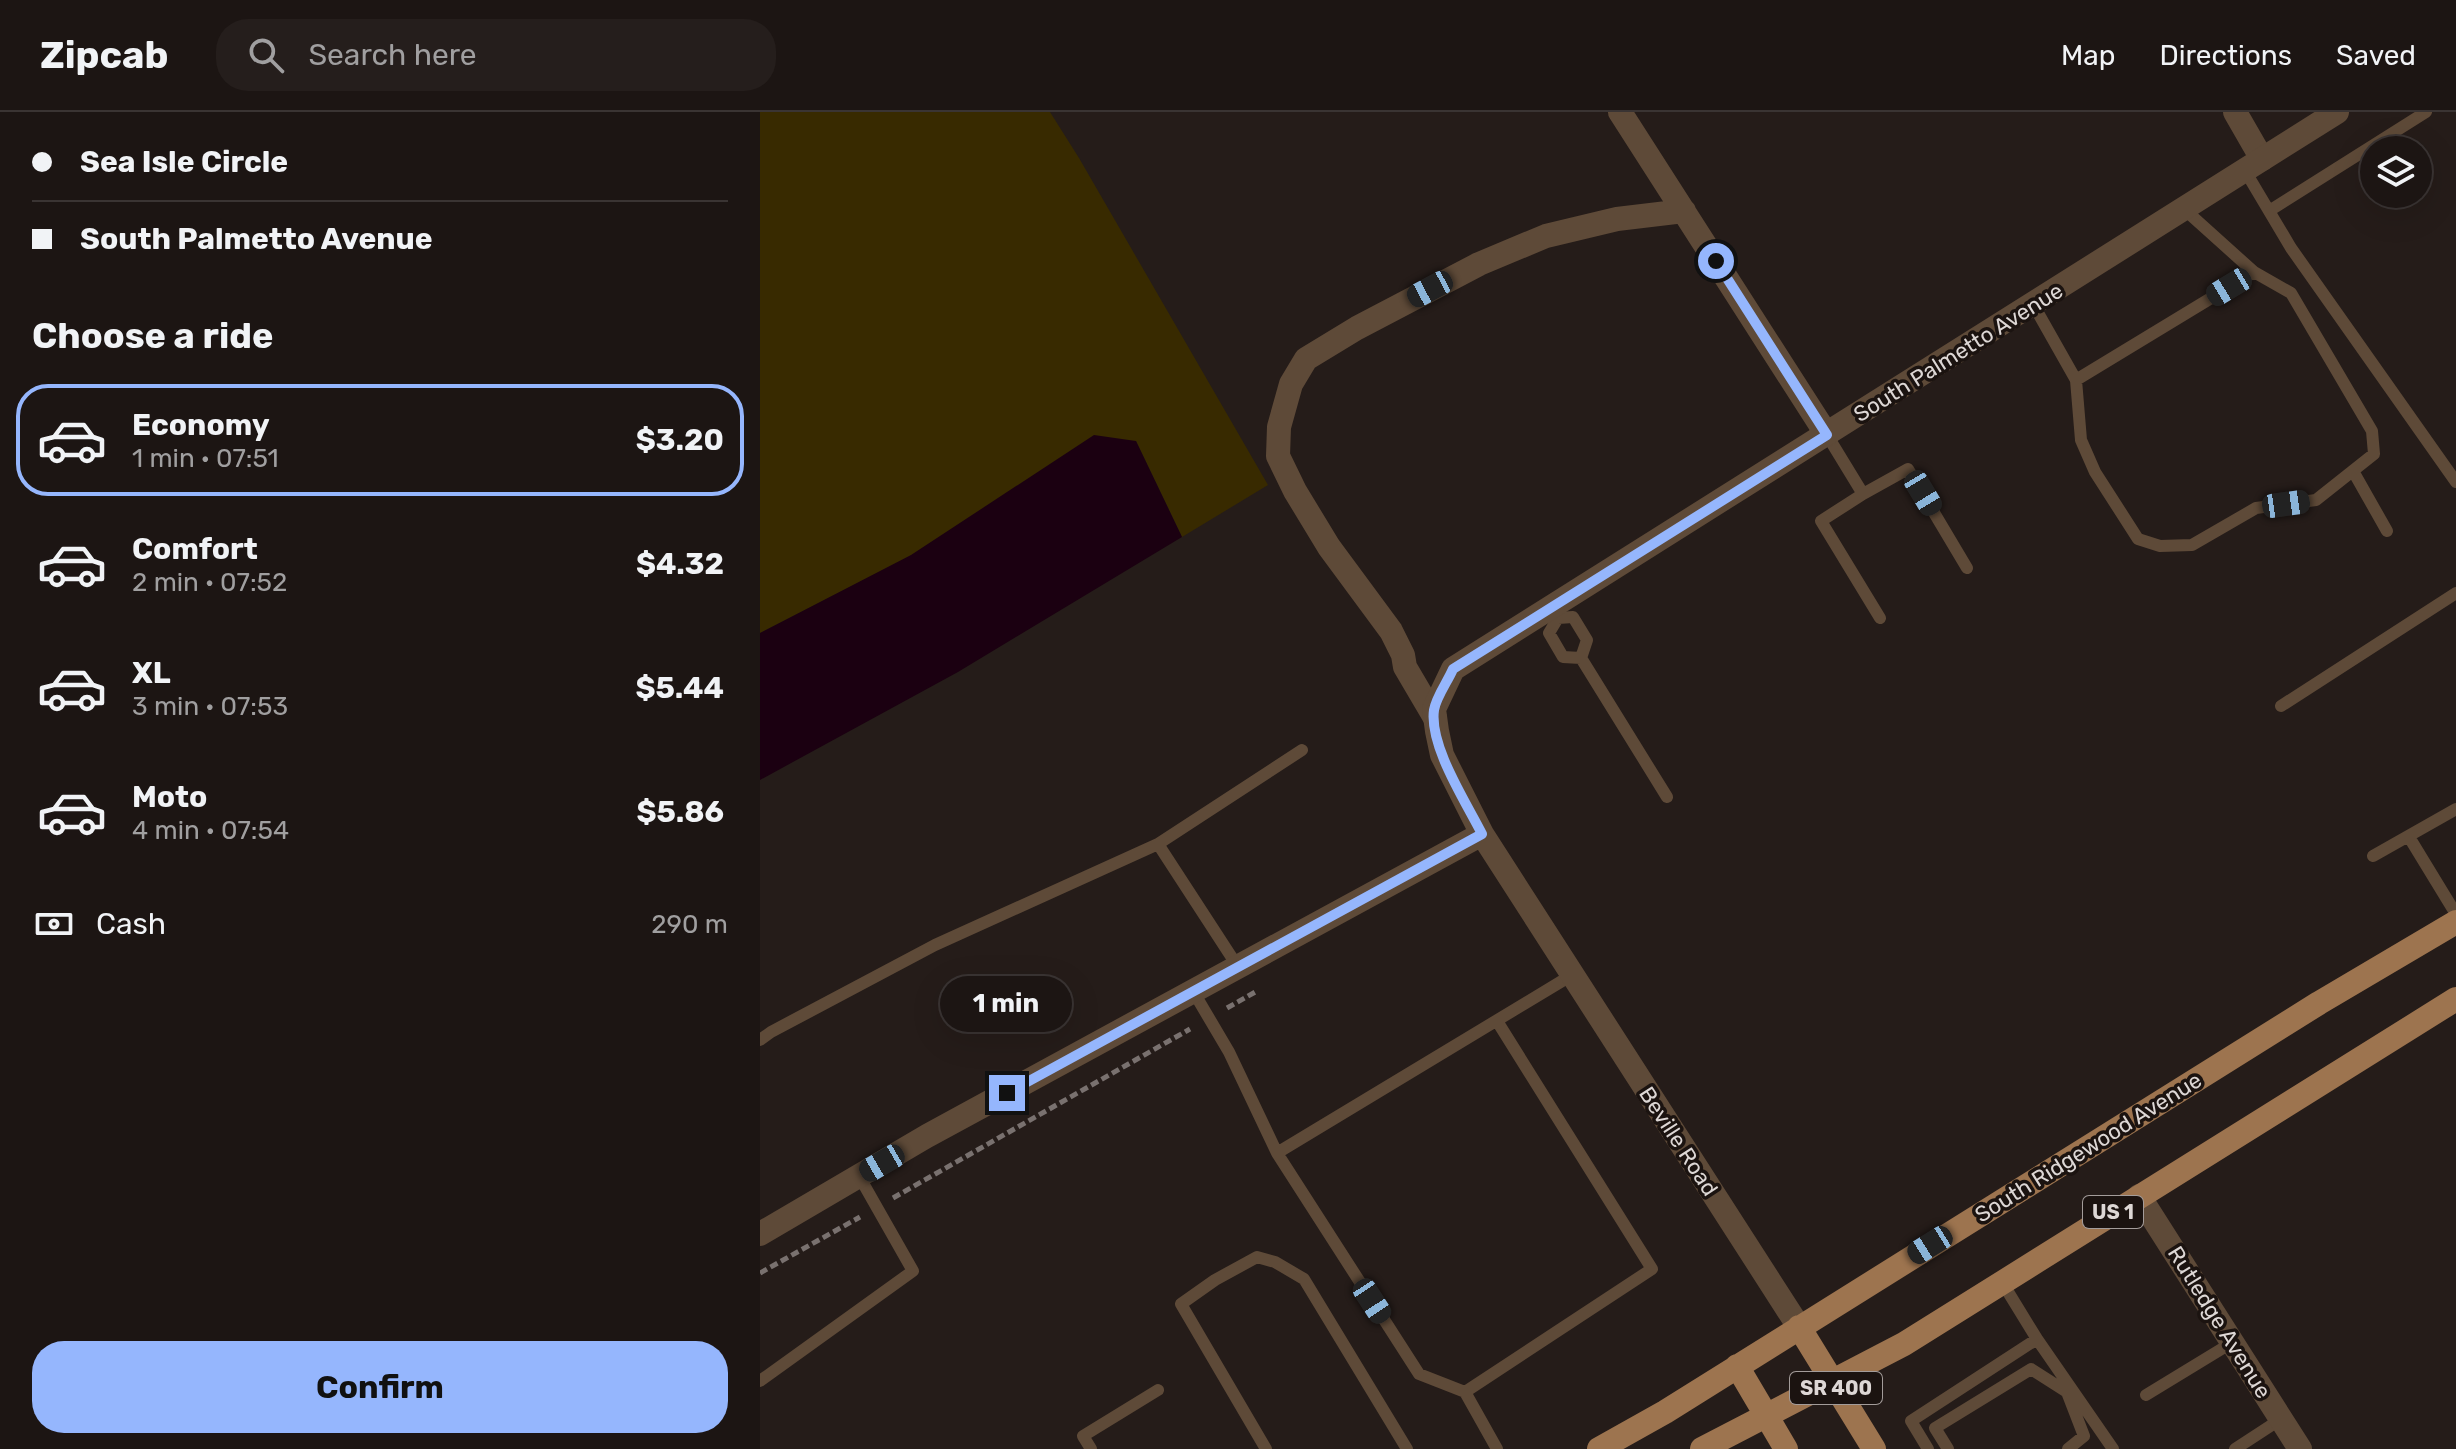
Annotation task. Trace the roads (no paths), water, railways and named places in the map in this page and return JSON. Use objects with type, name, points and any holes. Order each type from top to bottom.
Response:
[{"type":"main road","name":"South Ridgewood Avenue","points":[[1599,1449],[1665,1412],[2319,1003],[2456,922]]},
{"type":"main road","name":"US 1","points":[[1702,1449],[1904,1344],[2456,999]]},
{"type":"main road","name":"Beville Road","points":[[1799,1327],[1874,1449]]},
{"type":"main road","name":"SR 400","points":[[1737,1366],[1786,1449]]},
{"type":"street","points":[[1620,112],[1827,435]]},
{"type":"street","points":[[2235,112],[2253,164]]},
{"type":"street","name":"South Palmetto Avenue","points":[[1435,718],[1434,709],[1453,669],[1554,613],[1827,435],[2337,112]]},
{"type":"street","points":[[760,1234],[927,1136],[1482,834],[1442,755],[1435,718],[1405,667],[1403,655],[1391,631],[1329,547],[1278,456],[1279,427],[1291,384],[1306,359],[1357,328],[1479,264],[1560,233],[1617,219],[1684,211]]},
{"type":"street","name":"Beville Road","points":[[1482,834],[1799,1327]]},
{"type":"street","name":"Rutledge Avenue","points":[[2139,1196],[2300,1449]]},
{"type":"lane","points":[[2269,211],[2426,112]]},
{"type":"lane","points":[[2253,164],[2269,211],[2291,248],[2456,482]]},
{"type":"lane","points":[[2033,304],[2076,380],[2081,440],[2095,472],[2138,539],[2160,546],[2192,545],[2256,508],[2316,500],[2374,454],[2372,431],[2291,293],[2254,272],[2184,209]]},
{"type":"lane","points":[[2076,380],[2254,272]]},
{"type":"lane","points":[[1827,435],[1863,494]]},
{"type":"lane","points":[[1880,618],[1821,521],[1863,494],[1908,469],[1967,568]]},
{"type":"lane","points":[[2353,471],[2387,531]]},
{"type":"lane","points":[[2281,706],[2456,593]]},
{"type":"lane","points":[[1554,613],[1573,617],[1587,640],[1581,658],[1563,657],[1549,633],[1554,613]]},
{"type":"lane","points":[[1581,658],[1667,797]]},
{"type":"lane","points":[[760,1040],[935,945],[1158,844],[1302,750]]},
{"type":"lane","points":[[2373,856],[2456,809]]},
{"type":"lane","points":[[2409,837],[2456,914]]},
{"type":"lane","points":[[1158,844],[1238,967]]},
{"type":"lane","points":[[1277,1153],[1572,975]]},
{"type":"lane","points":[[1193,991],[1229,1052],[1277,1153],[1419,1374],[1465,1392],[1497,1449]]},
{"type":"lane","points":[[1465,1392],[1652,1269],[1497,1021]]},
{"type":"lane","points":[[760,1381],[913,1271],[859,1176]]},
{"type":"lane","points":[[1266,1449],[1181,1304],[1215,1280],[1257,1257],[1275,1262],[1304,1279],[1407,1449]]},
{"type":"lane","points":[[2002,1282],[2037,1339],[2113,1449]]},
{"type":"lane","points":[[1928,1449],[1911,1421],[2037,1339]]},
{"type":"lane","points":[[2146,1395],[2233,1342]]},
{"type":"lane","points":[[1948,1449],[1935,1428],[2031,1369],[2067,1392],[2084,1436],[2068,1449]]},
{"type":"lane","points":[[1091,1449],[1083,1436],[1158,1390]]},
{"type":"lane","points":[[2235,1449],[2281,1419]]}]
